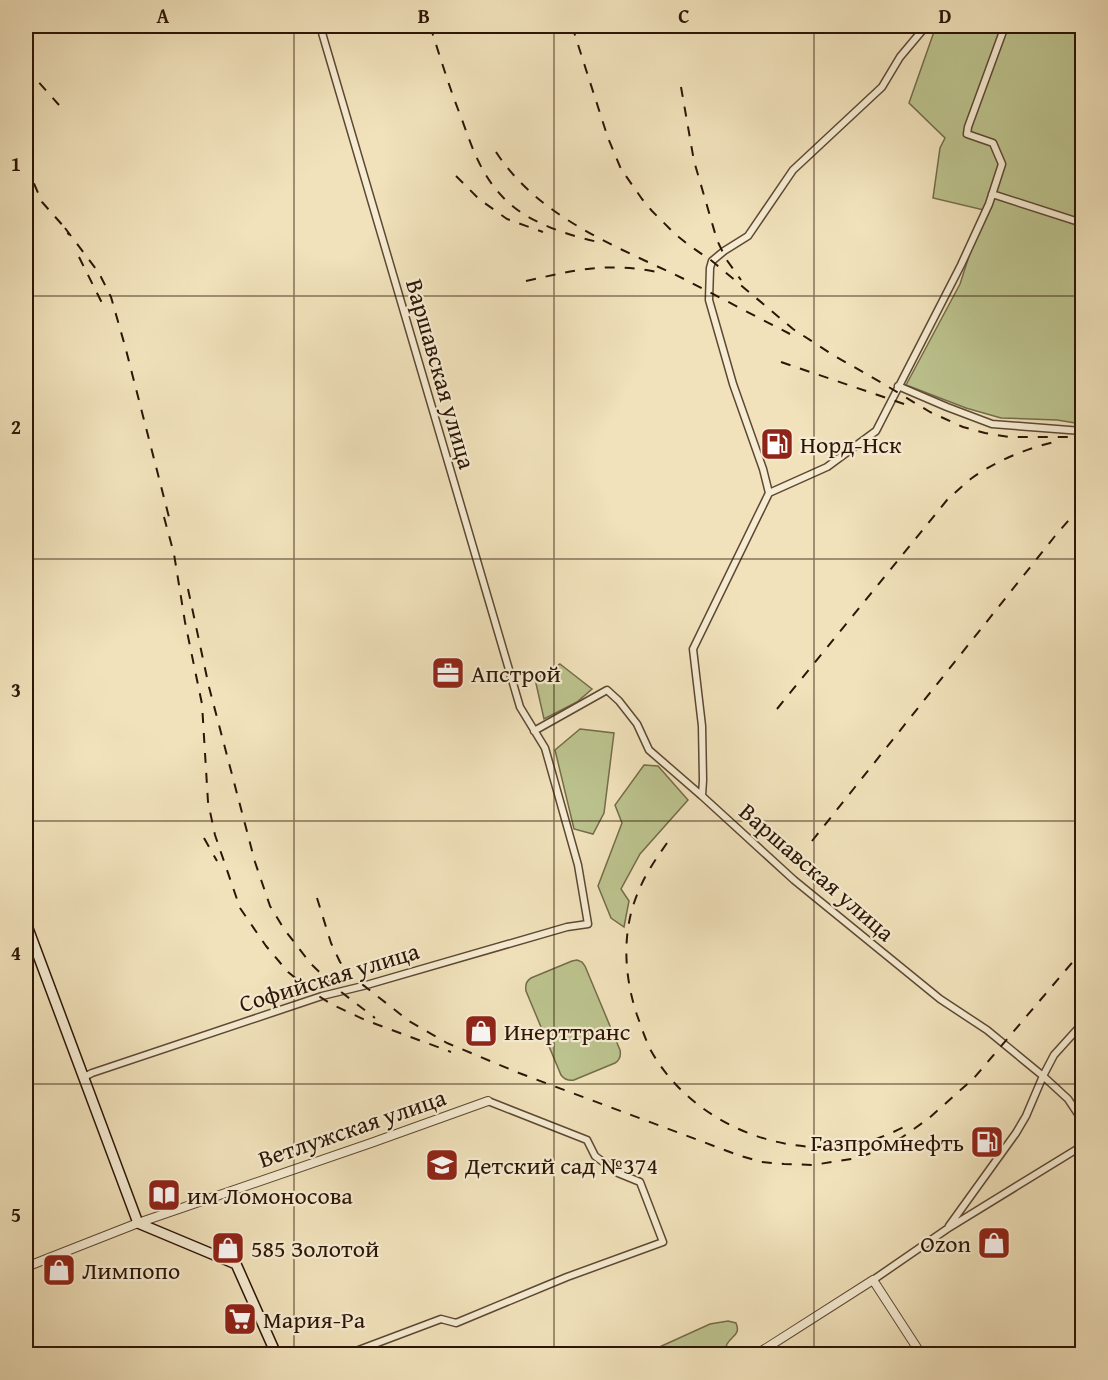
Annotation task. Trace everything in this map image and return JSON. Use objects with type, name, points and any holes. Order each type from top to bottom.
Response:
[{"type":"main road","points":[[26,922],[138,1223],[236,1264],[276,1354]]},
{"type":"street","name":"Варшавская улица","points":[[320,26],[520,707],[544,748],[578,865],[588,924]]},
{"type":"street","points":[[769,493],[763,469],[733,384],[709,300],[712,261],[724,250],[748,236],[793,170],[882,87],[900,57],[926,26]]},
{"type":"street","points":[[702,796],[704,780],[702,726],[693,649],[769,493],[827,467],[876,431],[962,265],[1002,164],[993,143],[967,134],[1005,26]]},
{"type":"street","points":[[992,194],[1083,223]]},
{"type":"street","points":[[898,386],[992,424],[1083,431]]},
{"type":"street","name":"Варшавская улица","points":[[534,731],[607,690],[637,724],[649,750],[794,880],[872,945],[940,999],[987,1030],[1043,1076],[1068,1099],[1083,1120]]},
{"type":"street","name":"Софийская улица","points":[[84,1077],[320,997],[567,927],[588,924]]},
{"type":"street","points":[[947,1229],[1016,1133],[1054,1055],[1083,1024]]},
{"type":"street","points":[[348,1354],[441,1318],[456,1323],[567,1277],[663,1242],[640,1182],[618,1173],[595,1156],[587,1140],[488,1101]]},
{"type":"street","name":"Ветлужская улица","points":[[26,1267],[138,1223],[488,1101]]},
{"type":"street","points":[[757,1354],[873,1280],[947,1229],[1083,1146]]},
{"type":"street","points":[[873,1280],[921,1354]]},
{"type":"green space","points":[[936,26],[1082,26],[1082,424],[1057,420],[1001,418],[966,408],[906,385],[960,284],[984,210],[933,198],[940,148],[945,138],[909,103]]},
{"type":"green space","points":[[560,664],[592,689],[577,702],[544,719],[535,679]]},
{"type":"green space","points":[[580,729],[614,733],[604,813],[593,834],[574,829],[555,750]]},
{"type":"green space","points":[[644,765],[658,766],[688,800],[640,854],[621,889],[629,901],[624,927],[611,918],[598,886],[622,823],[615,805]]},
{"type":"green space","points":[[577,960],[585,966],[620,1054],[615,1063],[570,1080],[561,1075],[526,987],[531,978]]},
{"type":"green space","points":[[728,1321],[736,1323],[737,1330],[727,1344],[724,1354],[644,1354],[710,1324]]},
{"type":"railway","points":[[430,26],[452,94],[479,164],[492,184],[510,204],[529,217],[563,232],[598,242]]},
{"type":"railway","points":[[572,26],[608,138],[621,169],[642,199],[675,234],[712,261],[793,329],[930,412],[963,427],[1009,437],[1082,437]]},
{"type":"railway","points":[[26,68],[59,105]]},
{"type":"railway","points":[[681,87],[694,161],[717,240],[726,259],[741,280]]},
{"type":"railway","points":[[496,152],[534,195],[581,228],[790,334]]},
{"type":"railway","points":[[26,165],[42,202],[69,235]]},
{"type":"railway","points":[[456,176],[479,199],[507,219],[543,232]]},
{"type":"railway","points":[[65,228],[99,273],[111,297],[171,525]]},
{"type":"railway","points":[[79,257],[102,303]]},
{"type":"railway","points":[[526,281],[591,269],[622,268],[657,272]]},
{"type":"railway","points":[[781,362],[907,405]]},
{"type":"railway","points":[[777,709],[947,500],[972,478],[991,466],[1032,448],[1054,442]]},
{"type":"railway","points":[[812,841],[1082,505]]},
{"type":"railway","points":[[164,517],[174,554],[202,704],[208,802],[215,835],[240,908],[266,946],[288,972],[314,993],[365,1020],[451,1052]]},
{"type":"railway","points":[[188,589],[209,687],[255,862],[270,906],[284,929],[311,964],[336,988],[375,1018]]},
{"type":"railway","points":[[204,838],[217,861]]},
{"type":"railway","points":[[667,843],[637,894],[630,917],[626,959],[637,1015],[650,1049],[668,1075],[690,1098],[716,1117],[744,1131],[775,1141],[806,1146],[838,1146],[870,1141],[908,1125]]},
{"type":"railway","points":[[317,898],[331,943],[349,974],[409,1021],[447,1043],[519,1073],[738,1155],[761,1162],[784,1164],[813,1165],[857,1158],[901,1138],[928,1119],[974,1078],[1082,951]]},
{"type":"place","name":"Норд-Нск","points":[[777,444]]},
{"type":"place","name":"Апстрой","points":[[448,673]]},
{"type":"place","name":"Инерттранс","points":[[481,1031]]},
{"type":"place","name":"Газпромнефть","points":[[987,1142]]},
{"type":"place","name":"Детский сад №374","points":[[442,1165]]},
{"type":"place","name":"им Ломоносова","points":[[164,1195]]},
{"type":"place","name":"Ozon","points":[[994,1243]]},
{"type":"place","name":"585 Золотой","points":[[228,1248]]},
{"type":"place","name":"Лимпопо","points":[[59,1270]]},
{"type":"place","name":"Мария-Ра","points":[[240,1319]]}]
